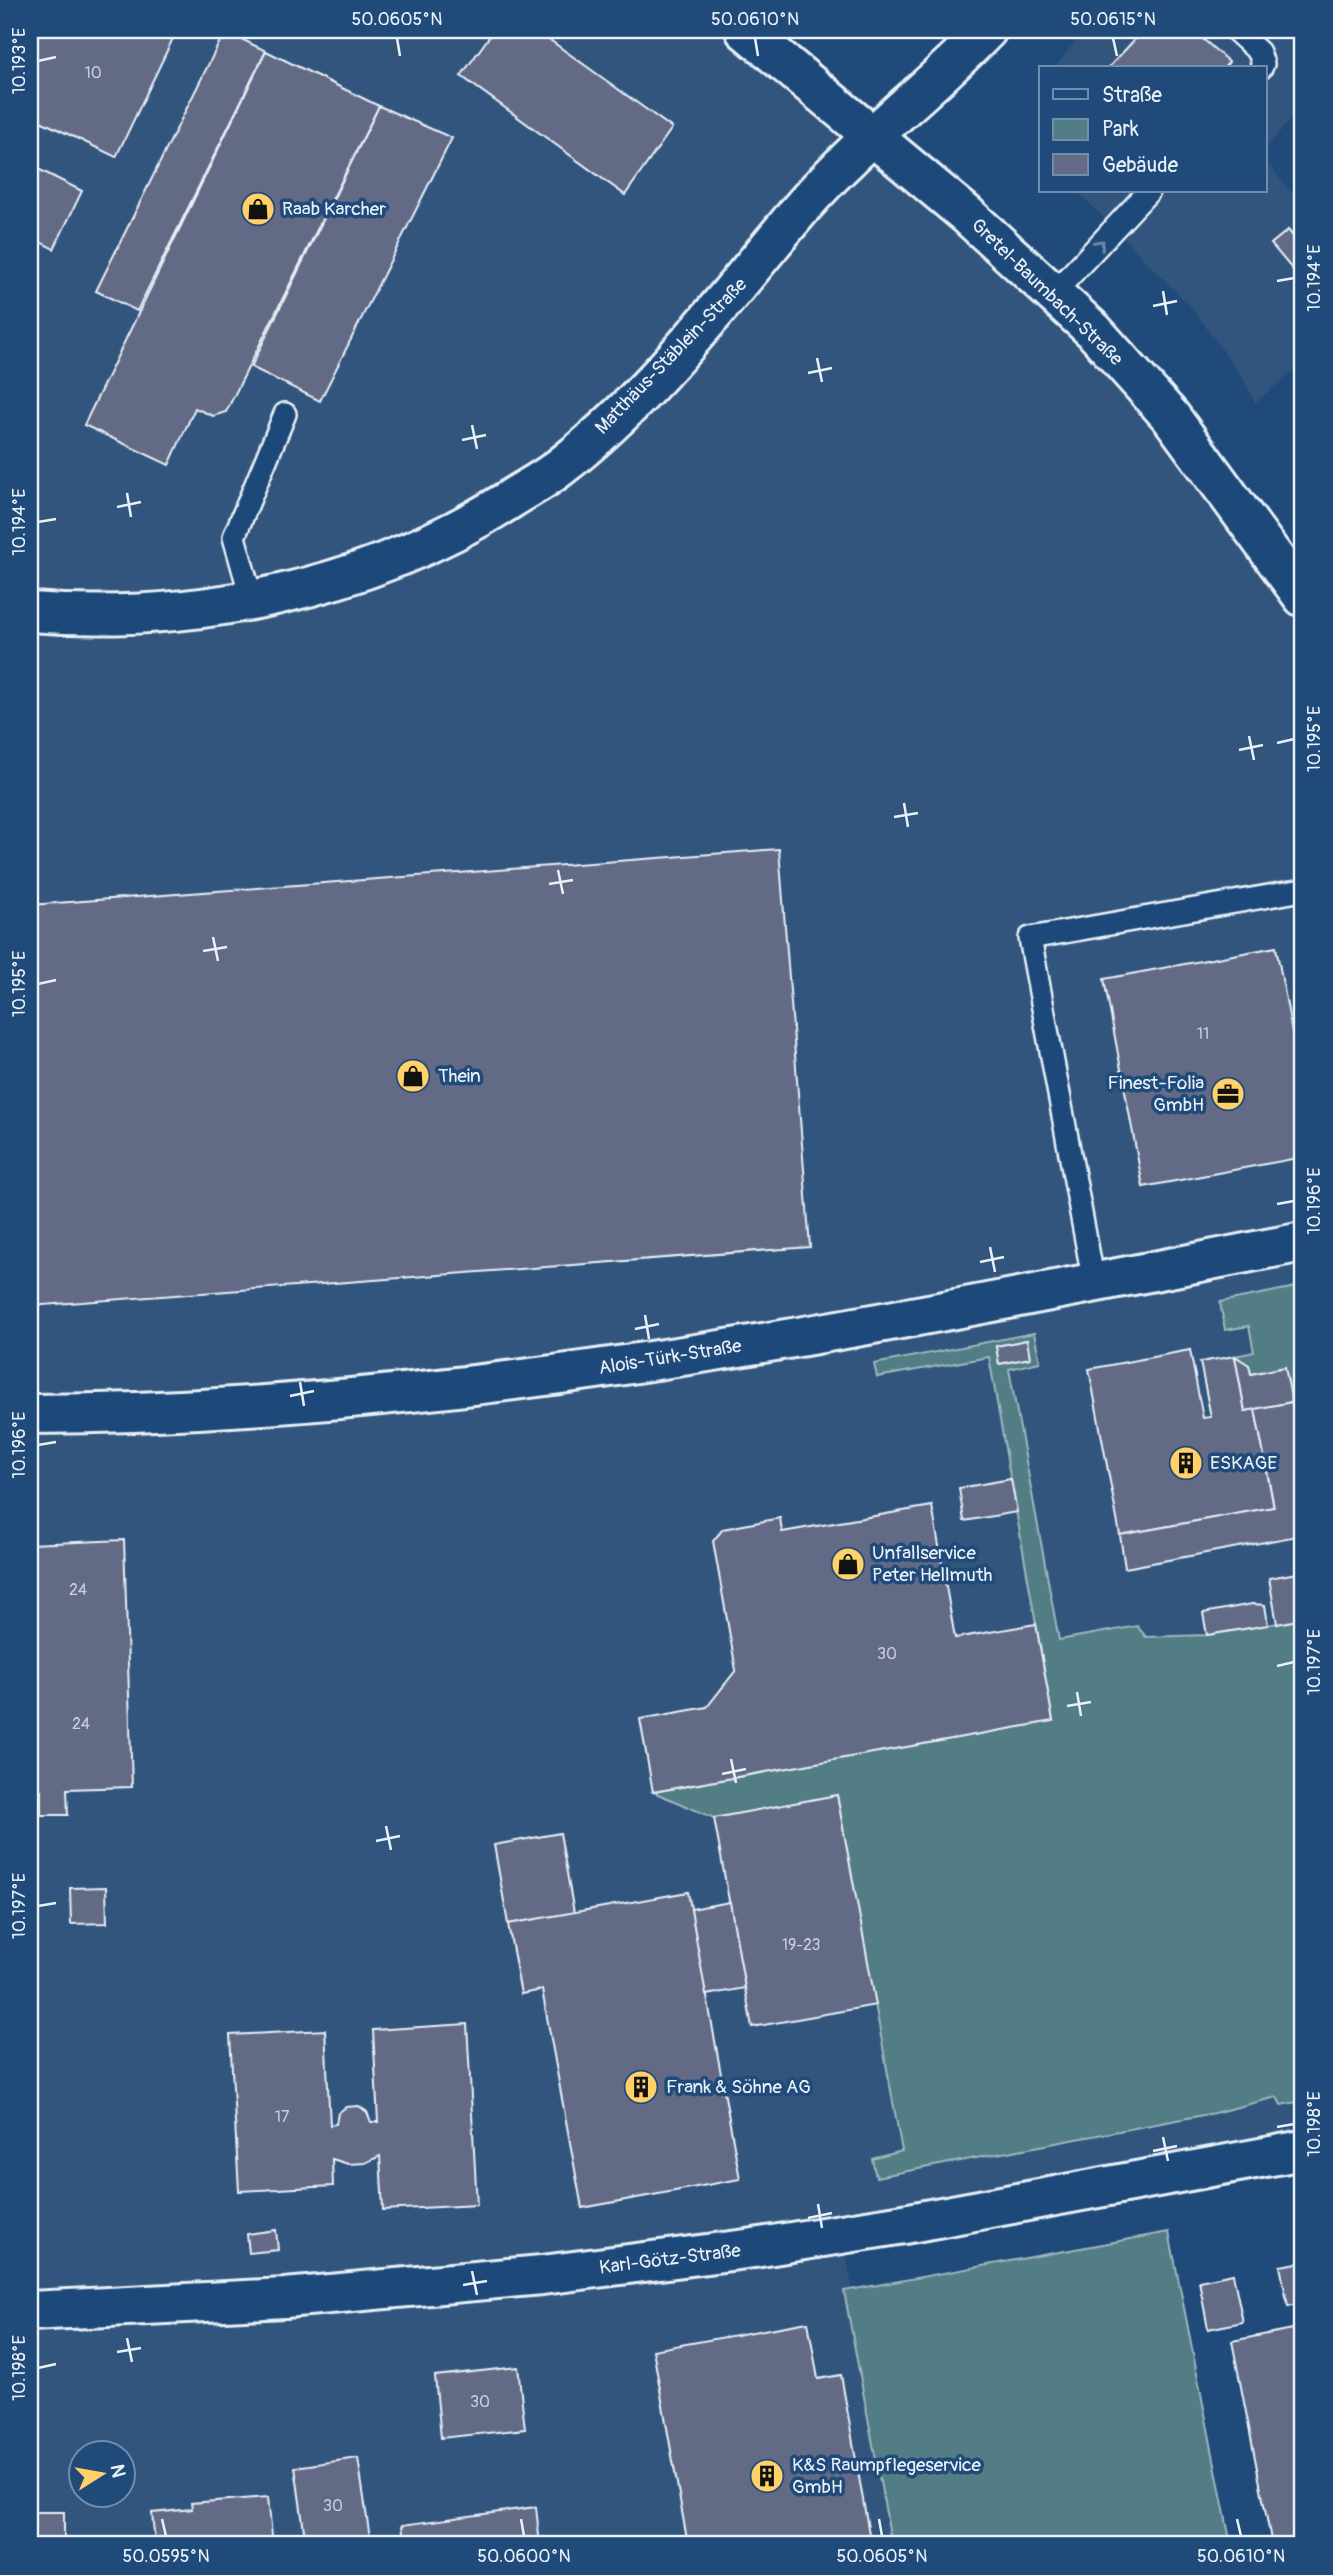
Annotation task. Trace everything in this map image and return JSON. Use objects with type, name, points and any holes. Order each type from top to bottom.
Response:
[{"type":"street","name":"Gretel-Baumbach-Straße","points":[[745,30],[873,137],[1093,330],[1171,417],[1303,597]]},
{"type":"street","name":"Matthäus-Stäblein-Straße","points":[[30,612],[112,614],[280,596],[377,568],[467,526],[558,469],[628,406],[759,263],[805,204],[873,137],[956,63],[987,30]]},
{"type":"street","name":"Alois-Türk-Straße","points":[[30,1414],[219,1409],[541,1376],[692,1355],[1094,1283],[1303,1242]]},
{"type":"street","name":"Karl-Götz-Straße","points":[[30,2311],[285,2298],[555,2274],[904,2224],[1303,2150]]},
{"type":"lane","points":[[1235,30],[1259,52],[1262,66]]},
{"type":"lane","points":[[1053,293],[1148,192]]},
{"type":"lane","points":[[251,600],[234,537],[285,414]]},
{"type":"lane","points":[[1094,1283],[1030,938],[1303,890]]},
{"type":"shaded area","points":[[30,30],[742,30],[1015,259],[1303,604],[1303,2149],[842,2232],[901,2545],[30,2545]]},
{"type":"shaded area","points":[[1084,30],[1303,30],[1303,105],[1266,148],[1266,66],[1057,66]]},
{"type":"shaded area","points":[[1266,161],[1303,207],[1303,363],[1255,403],[1244,380],[1192,308],[1078,192],[1266,192]]},
{"type":"green space","points":[[1301,1286],[1303,1464],[1285,1368],[1251,1374],[1249,1365],[1235,1356],[1254,1352],[1249,1326],[1225,1330],[1220,1302]]},
{"type":"green space","points":[[1034,1333],[1040,1362],[1009,1369],[1059,1640],[1137,1626],[1146,1637],[1207,1635],[1303,1619],[1303,2101],[1281,2105],[1277,2097],[1214,2113],[876,2177],[872,2159],[902,2151],[837,1796],[714,1818],[653,1792],[1053,1721],[989,1357],[877,1377],[874,1364]],"holes":[[[1026,1340],[1030,1358],[999,1364],[996,1346]]]},
{"type":"green space","points":[[1169,2232],[1231,2545],[892,2545],[844,2291]]},
{"type":"building","points":[[30,30],[177,30],[116,157],[30,116]]},
{"type":"building","points":[[494,30],[536,30],[672,128],[625,195],[461,76]]},
{"type":"building","points":[[1133,30],[1193,30],[1229,62],[1226,66],[1110,66],[1139,35]]},
{"type":"building","points":[[225,31],[266,51],[137,311],[96,291]]},
{"type":"building","name":"Raab Karcher","points":[[266,51],[379,106],[226,412],[213,416],[195,408],[169,465],[84,425]]},
{"type":"building","points":[[379,106],[452,138],[320,401],[251,367]]},
{"type":"building","points":[[30,165],[82,191],[54,249],[30,237]]},
{"type":"building","points":[[1288,230],[1303,248],[1303,282],[1271,244]]},
{"type":"building","name":"Thein","points":[[779,849],[810,1247],[30,1306],[30,905]]},
{"type":"building","points":[[1276,947],[1303,1090],[1303,1157],[1143,1187],[1104,979]]},
{"type":"building","points":[[1027,1340],[1030,1358],[999,1364],[996,1346]]},
{"type":"building","name":"ESKAGE","points":[[1190,1350],[1203,1418],[1211,1417],[1200,1362],[1235,1356],[1245,1411],[1255,1409],[1274,1507],[1120,1535],[1089,1369]]},
{"type":"building","points":[[1235,1356],[1249,1365],[1251,1374],[1285,1367],[1292,1402],[1245,1411]]},
{"type":"building","points":[[1292,1402],[1303,1464],[1303,1535],[1125,1568],[1120,1535],[1274,1507],[1255,1409]]},
{"type":"building","points":[[1011,1479],[1017,1512],[964,1521],[959,1488]]},
{"type":"building","points":[[932,1506],[955,1638],[1036,1624],[1053,1721],[653,1792],[640,1719],[707,1707],[736,1670],[713,1541],[723,1529],[780,1518],[782,1532]]},
{"type":"building","points":[[124,1540],[132,1787],[67,1789],[68,1815],[41,1815],[41,1790],[34,1790],[30,1544]]},
{"type":"building","points":[[1303,1572],[1303,1619],[1277,1624],[1269,1578]]},
{"type":"building","points":[[1252,1604],[1265,1605],[1268,1625],[1207,1635],[1203,1613]]},
{"type":"building","name":"Frank & Söhne AG","points":[[837,1795],[876,2005],[752,2027],[714,1818]]},
{"type":"building","points":[[560,1833],[574,1913],[508,1924],[494,1845]]},
{"type":"building","points":[[106,1887],[107,1923],[71,1924],[70,1888]]},
{"type":"building","name":"Frank & Söhne AG","points":[[688,1892],[740,2179],[582,2208],[542,1990],[521,1994],[508,1924]]},
{"type":"building","points":[[730,1902],[745,1988],[706,1995],[691,1909]]},
{"type":"building","points":[[467,2024],[477,2205],[383,2210],[380,2156],[365,2163],[348,2164],[332,2159],[333,2186],[239,2191],[230,2035],[325,2030],[330,2125],[336,2124],[338,2113],[346,2107],[359,2106],[367,2112],[371,2122],[378,2122],[373,2030]]},
{"type":"building","points":[[276,2230],[278,2250],[249,2253],[247,2234]]},
{"type":"building","points":[[1303,2262],[1303,2303],[1288,2306],[1280,2266]]},
{"type":"building","points":[[1233,2274],[1243,2322],[1208,2329],[1199,2281]]},
{"type":"building","name":"K&S Raumpflegeservice GmbH","points":[[808,2322],[818,2379],[841,2375],[871,2545],[688,2545],[653,2350]]},
{"type":"building","points":[[1303,2327],[1303,2538],[1272,2545],[1232,2341]]},
{"type":"building","points":[[518,2367],[525,2429],[441,2438],[435,2376]]},
{"type":"building","points":[[358,2458],[371,2545],[306,2545],[295,2467]]},
{"type":"building","points":[[268,2497],[273,2545],[155,2545],[152,2513],[192,2509],[191,2503]]},
{"type":"building","points":[[536,2507],[540,2545],[405,2545],[402,2525]]},
{"type":"building","points":[[30,2512],[64,2512],[64,2545],[30,2545]]},
{"type":"place","name":"Raab Karcher","points":[[258,209]]},
{"type":"place","name":"Thein","points":[[413,1076]]},
{"type":"place","name":"Finest-Folia GmbH","points":[[1228,1094]]},
{"type":"place","name":"ESKAGE","points":[[1186,1463]]},
{"type":"place","name":"Unfallservice Peter Hellmuth","points":[[848,1564]]},
{"type":"place","name":"Frank & Söhne AG","points":[[641,2087]]},
{"type":"place","name":"K&S Raumpflegeservice GmbH","points":[[767,2476]]}]
